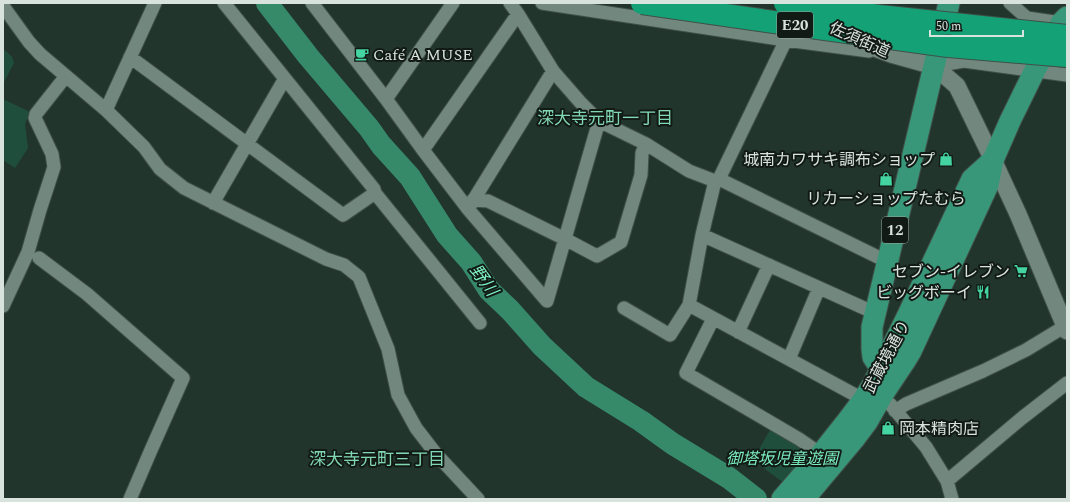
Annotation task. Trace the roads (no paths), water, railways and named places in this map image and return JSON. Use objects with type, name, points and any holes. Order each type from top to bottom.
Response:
[{"type":"highway","name":"E20","points":[[642,3],[948,46],[1067,56]]},
{"type":"highway","name":"E20","points":[[785,3],[879,16],[1065,25]]},
{"type":"highway","points":[[948,46],[1067,64]]},
{"type":"main road","name":"12","points":[[879,394],[872,349],[872,327],[948,3]]},
{"type":"main road","name":"武蔵境通り","points":[[804,499],[856,438],[867,422],[879,394],[907,317],[972,179],[993,160],[1035,70],[1065,25]]},
{"type":"main road","name":"武蔵境通り","points":[[782,499],[821,454],[879,394]]},
{"type":"street","points":[[106,110],[155,3]]},
{"type":"street","points":[[224,3],[284,80],[480,323]]},
{"type":"street","points":[[312,3],[386,99],[423,150],[471,204],[547,301],[599,121]]},
{"type":"street","points":[[386,99],[453,3]]},
{"type":"street","points":[[510,3],[553,71],[599,121],[646,144],[689,171],[717,180],[888,262]]},
{"type":"street","points":[[542,3],[786,40],[891,54]]},
{"type":"street","name":"佐須街道","points":[[790,3],[856,41],[891,54],[934,66]]},
{"type":"street","points":[[1010,3],[1027,18],[1065,25]]},
{"type":"street","points":[[3,6],[29,42],[40,54],[106,110],[144,146],[160,169],[184,188],[326,259],[344,266],[359,277],[388,349],[398,395],[416,428],[436,454],[478,499]]},
{"type":"street","points":[[423,150],[518,14]]},
{"type":"street","points":[[624,308],[670,336],[688,305],[702,235],[717,180],[786,40]]},
{"type":"street","points":[[130,57],[343,215],[375,193]]},
{"type":"street","points":[[934,66],[964,61],[1067,75]]},
{"type":"street","points":[[688,305],[789,360],[906,404],[983,371],[1026,350],[1066,327],[1018,214],[957,86],[934,66]]},
{"type":"street","points":[[471,204],[553,71]]},
{"type":"street","points":[[3,305],[28,252],[54,167],[52,154],[35,118],[36,114],[66,76]]},
{"type":"street","points":[[213,203],[284,80]]},
{"type":"street","points":[[471,204],[488,201],[597,256],[620,242],[641,175],[642,153],[646,144]]},
{"type":"street","points":[[702,235],[875,313]]},
{"type":"street","points":[[39,258],[87,294],[183,378],[130,499]]},
{"type":"street","points":[[738,332],[769,265]]},
{"type":"street","points":[[789,360],[819,288]]},
{"type":"street","points":[[714,319],[686,373],[799,439],[821,454]]},
{"type":"street","points":[[947,480],[1067,383]]},
{"type":"street","points":[[879,394],[926,447],[947,480],[952,499]]},
{"type":"waterway","name":"野川","points":[[267,3],[308,56],[369,128],[381,145],[410,177],[447,235],[471,262],[489,290],[510,310],[542,346],[586,387],[641,421],[673,444],[729,478],[756,499]]},
{"type":"place","name":"Café A MUSE","points":[[362,54]]},
{"type":"place","name":"城南カワサキ調布ショップ","points":[[946,159]]},
{"type":"place","name":"リカーショップたむら","points":[[886,179]]},
{"type":"place","name":"セブン-イレブン","points":[[1021,271]]},
{"type":"place","name":"ビッグボーイ","points":[[983,292]]},
{"type":"place","name":"岡本精肉店","points":[[888,428]]},
{"type":"district","name":"深大寺元町一丁目","points":[[605,118]]},
{"type":"district","name":"深大寺元町三丁目","points":[[377,459]]},
{"type":"park label","name":"御塔坂児童遊園","points":[[782,458]]}]
